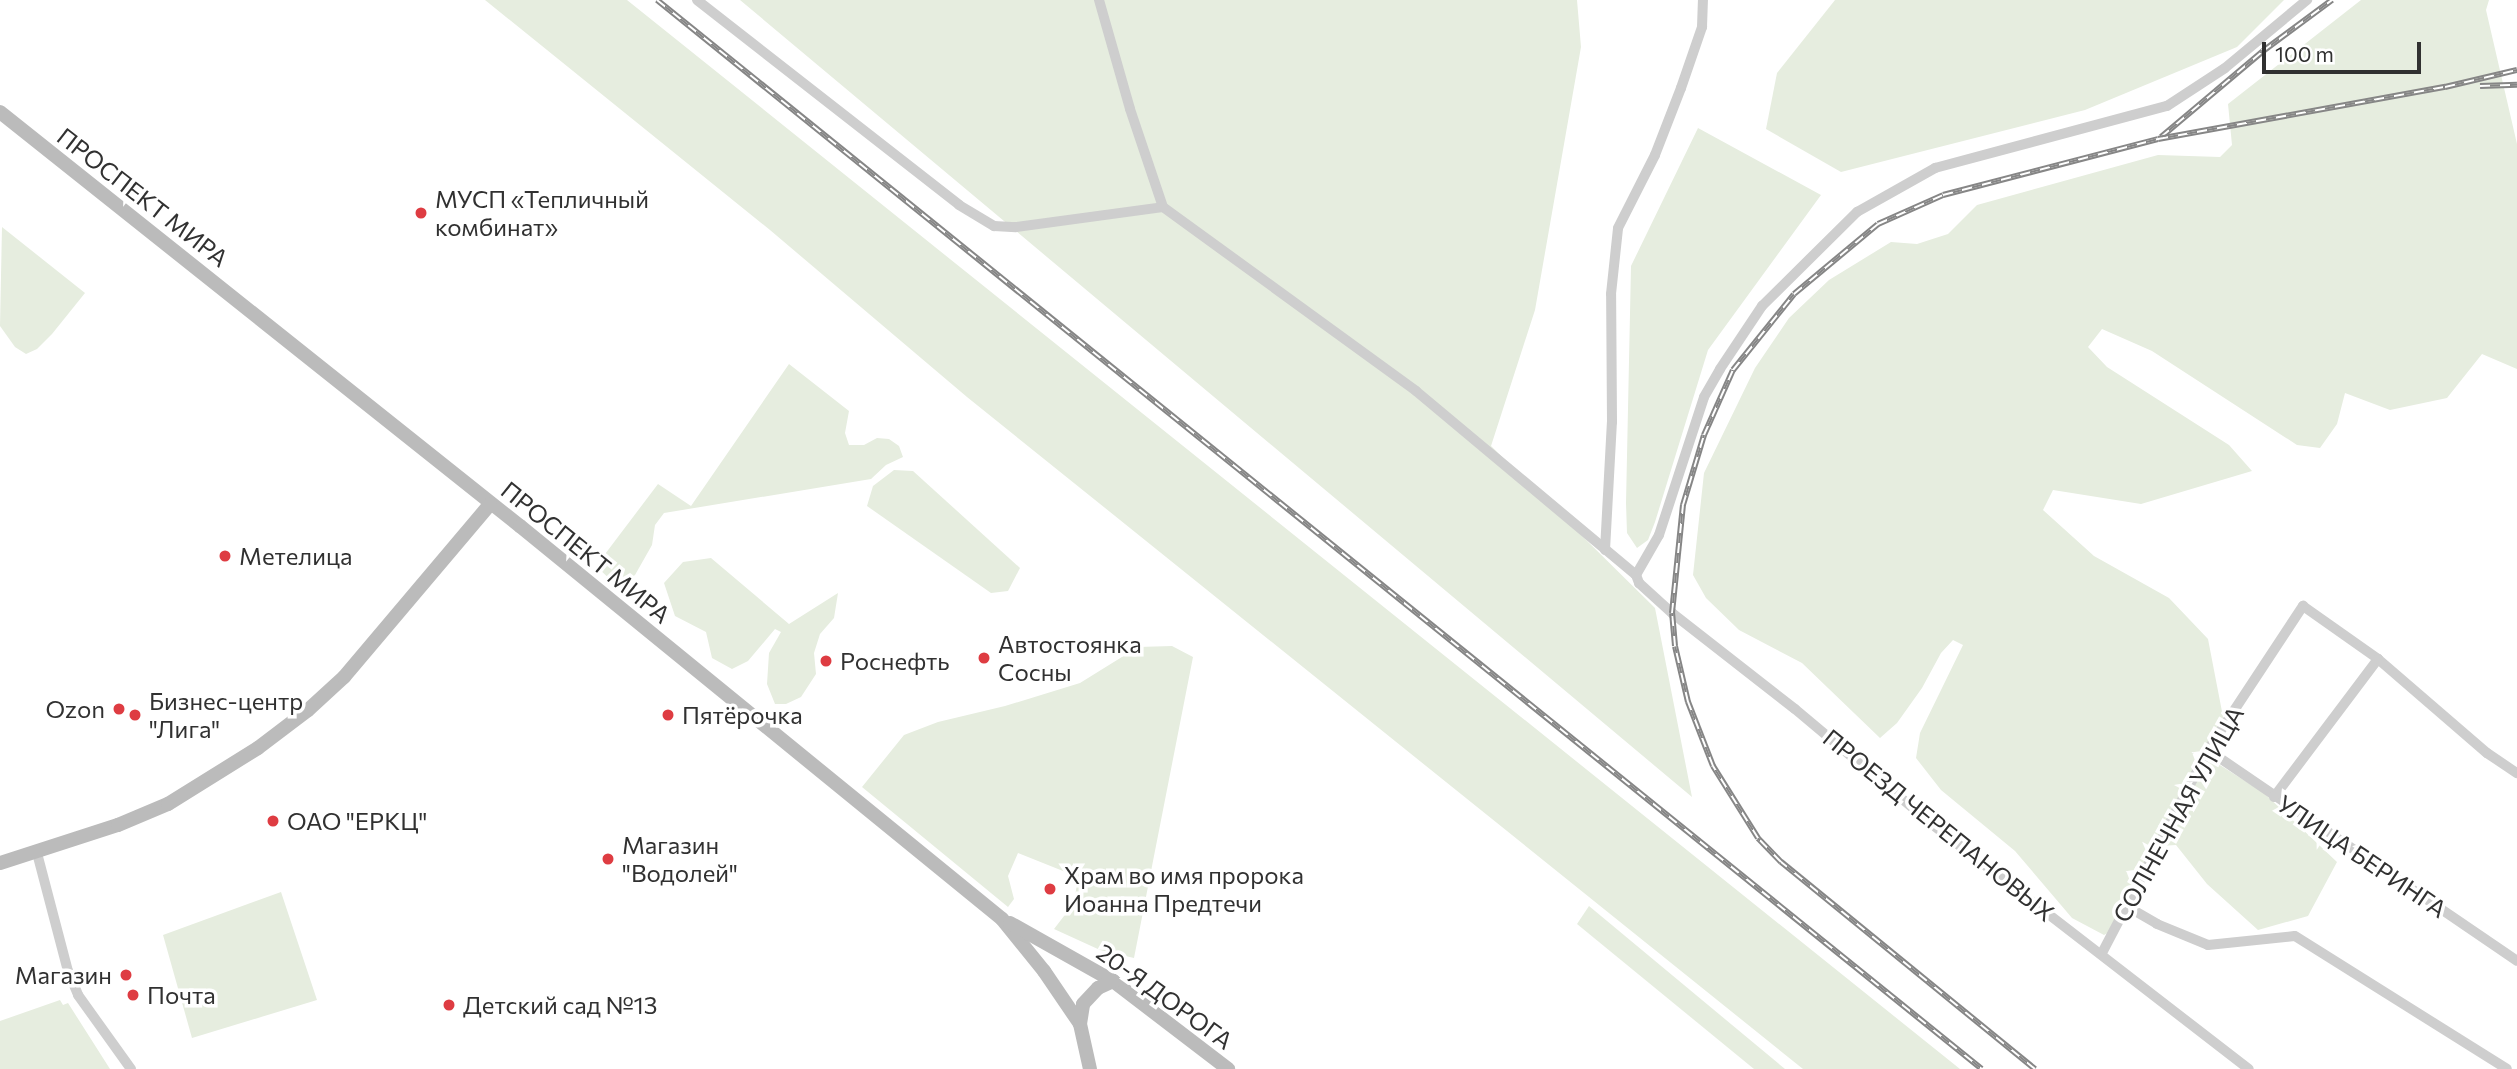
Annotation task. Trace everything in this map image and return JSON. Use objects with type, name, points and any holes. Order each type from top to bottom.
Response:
[{"type":"main road","name":"ПРОСПЕКТ МИРА","points":[[0,112],[490,503],[1002,919],[1044,971],[1080,1024],[1090,1069]]},
{"type":"main road","points":[[0,863],[37,853],[168,804],[240,760],[308,710],[344,677],[490,503]]},
{"type":"main road","name":"20-Я ДОРОГА","points":[[1002,919],[1113,981],[1227,1069]]},
{"type":"main road","points":[[1080,1024],[1083,1004],[1098,988],[1113,981]]},
{"type":"street","points":[[697,0],[959,205],[994,226],[1016,227],[1163,208],[1099,0]]},
{"type":"street","points":[[1605,550],[1612,422],[1611,294],[1618,228],[1656,155],[1681,88],[1702,27],[1703,0]]},
{"type":"street","points":[[1636,575],[1659,535],[1704,397],[1720,369],[1762,306],[1857,212],[1935,167],[2168,106],[2225,68],[2307,0]]},
{"type":"street","name":"ПРОЕЗД ЧЕРЕПАНОВЫХ","points":[[1163,208],[1416,391],[1636,575],[1639,583],[1672,613],[1795,709],[1933,825],[2249,1069]]},
{"type":"street","name":"СОЛНЕЧНАЯ УЛИЦА","points":[[2102,953],[2208,750],[2303,606],[2378,659]]},
{"type":"street","points":[[2274,797],[2378,659],[2487,753],[2517,773]]},
{"type":"street","name":"УЛИЦА БЕРИНГА","points":[[2208,750],[2517,961]]},
{"type":"street","points":[[37,853],[68,971],[78,995],[131,1069]]},
{"type":"street","points":[[2128,907],[2157,924],[2208,945],[2295,936],[2507,1069]]},
{"type":"shaded area","points":[[485,0],[627,0],[1960,1069],[1803,1069],[967,397],[770,230]]},
{"type":"shaded area","points":[[740,0],[1577,0],[1581,47],[1535,310],[1491,446],[1655,608],[1692,797]]},
{"type":"shaded area","points":[[1835,0],[2284,0],[2237,47],[2085,110],[1841,172],[1766,129],[1777,73]]},
{"type":"shaded area","points":[[2361,0],[2489,0],[2486,10],[2517,144],[2517,369],[2482,354],[2447,398],[2390,410],[2345,393],[2337,424],[2320,448],[2297,445],[2152,351],[2102,329],[2088,347],[2107,367],[2229,445],[2252,471],[2141,504],[2053,490],[2043,510],[2094,556],[2169,598],[2208,639],[2224,722],[2208,750],[2212,760],[2264,793],[2337,862],[2308,916],[2258,930],[2207,884],[2176,845],[2160,846],[2119,927],[2104,935],[2072,918],[2015,851],[1941,790],[1916,758],[1920,733],[1963,645],[1953,640],[1941,653],[1922,688],[1897,723],[1880,738],[1802,663],[1739,630],[1706,598],[1693,575],[1704,473],[1755,368],[1789,318],[1829,280],[1891,242],[1917,244],[1948,234],[1977,205],[2158,155],[2220,157],[2232,145],[2228,104]]},
{"type":"shaded area","points":[[1698,128],[1821,195],[1708,350],[1655,522],[1648,540],[1637,548],[1627,533],[1626,503],[1631,266]]},
{"type":"shaded area","points":[[2,227],[85,293],[52,334],[37,349],[26,354],[15,347],[0,326]]},
{"type":"shaded area","points":[[789,364],[849,411],[845,433],[849,445],[864,445],[877,438],[889,439],[899,446],[903,457],[886,465],[871,479],[664,513],[655,525],[652,545],[635,575],[618,587],[596,566],[658,484],[691,506]]},
{"type":"shaded area","points":[[894,470],[913,471],[1020,568],[1008,591],[991,593],[867,506],[873,486]]},
{"type":"shaded area","points":[[711,558],[789,624],[838,593],[834,618],[820,634],[814,653],[816,674],[801,697],[786,704],[775,704],[767,684],[769,653],[781,632],[775,629],[748,661],[732,669],[712,658],[706,632],[675,616],[664,583],[683,562]]},
{"type":"shaded area","points":[[1172,646],[1193,657],[1134,958],[1100,950],[1054,929],[1074,903],[1078,877],[1018,853],[1008,876],[1014,899],[1008,907],[862,787],[904,735],[938,722],[1005,706],[1080,683],[1138,647]]},
{"type":"shaded area","points":[[281,892],[317,1000],[192,1038],[163,935]]},
{"type":"shaded area","points":[[1589,906],[1785,1069],[1754,1069],[1577,924]]},
{"type":"shaded area","points":[[60,1000],[63,1005],[68,1003],[110,1069],[0,1069],[0,1021]]},
{"type":"railway","points":[[657,0],[1982,1069]]},
{"type":"railway","points":[[2161,137],[2263,51],[2332,0]]},
{"type":"railway","points":[[2035,1069],[1781,862],[1758,838],[1713,766],[1688,702],[1675,646],[1672,613],[1683,505],[1704,435],[1733,370],[1794,294],[1878,224],[1943,195],[2158,139],[2445,87],[2517,70]]},
{"type":"railway","points":[[2480,86],[2517,85]]},
{"type":"place","name":"МУСП «Тепличный комбинат»","points":[[421,213]]},
{"type":"place","name":"Метелица","points":[[225,556]]},
{"type":"place","name":"Автостоянка Сосны","points":[[984,658]]},
{"type":"place","name":"Роснефть","points":[[826,661]]},
{"type":"place","name":"Ozon","points":[[119,709]]},
{"type":"place","name":"Бизнес-центр \"Лига\"","points":[[135,715]]},
{"type":"place","name":"Пятёрочка","points":[[668,715]]},
{"type":"place","name":"ОАО \"ЕРКЦ\"","points":[[273,821]]},
{"type":"place","name":"Магазин \"Водолей\"","points":[[608,859]]},
{"type":"place","name":"Храм во имя пророка Иоанна Предтечи","points":[[1050,889]]},
{"type":"place","name":"Магазин","points":[[126,975]]},
{"type":"place","name":"Почта","points":[[133,995]]},
{"type":"place","name":"Детский сад №13","points":[[449,1005]]}]
